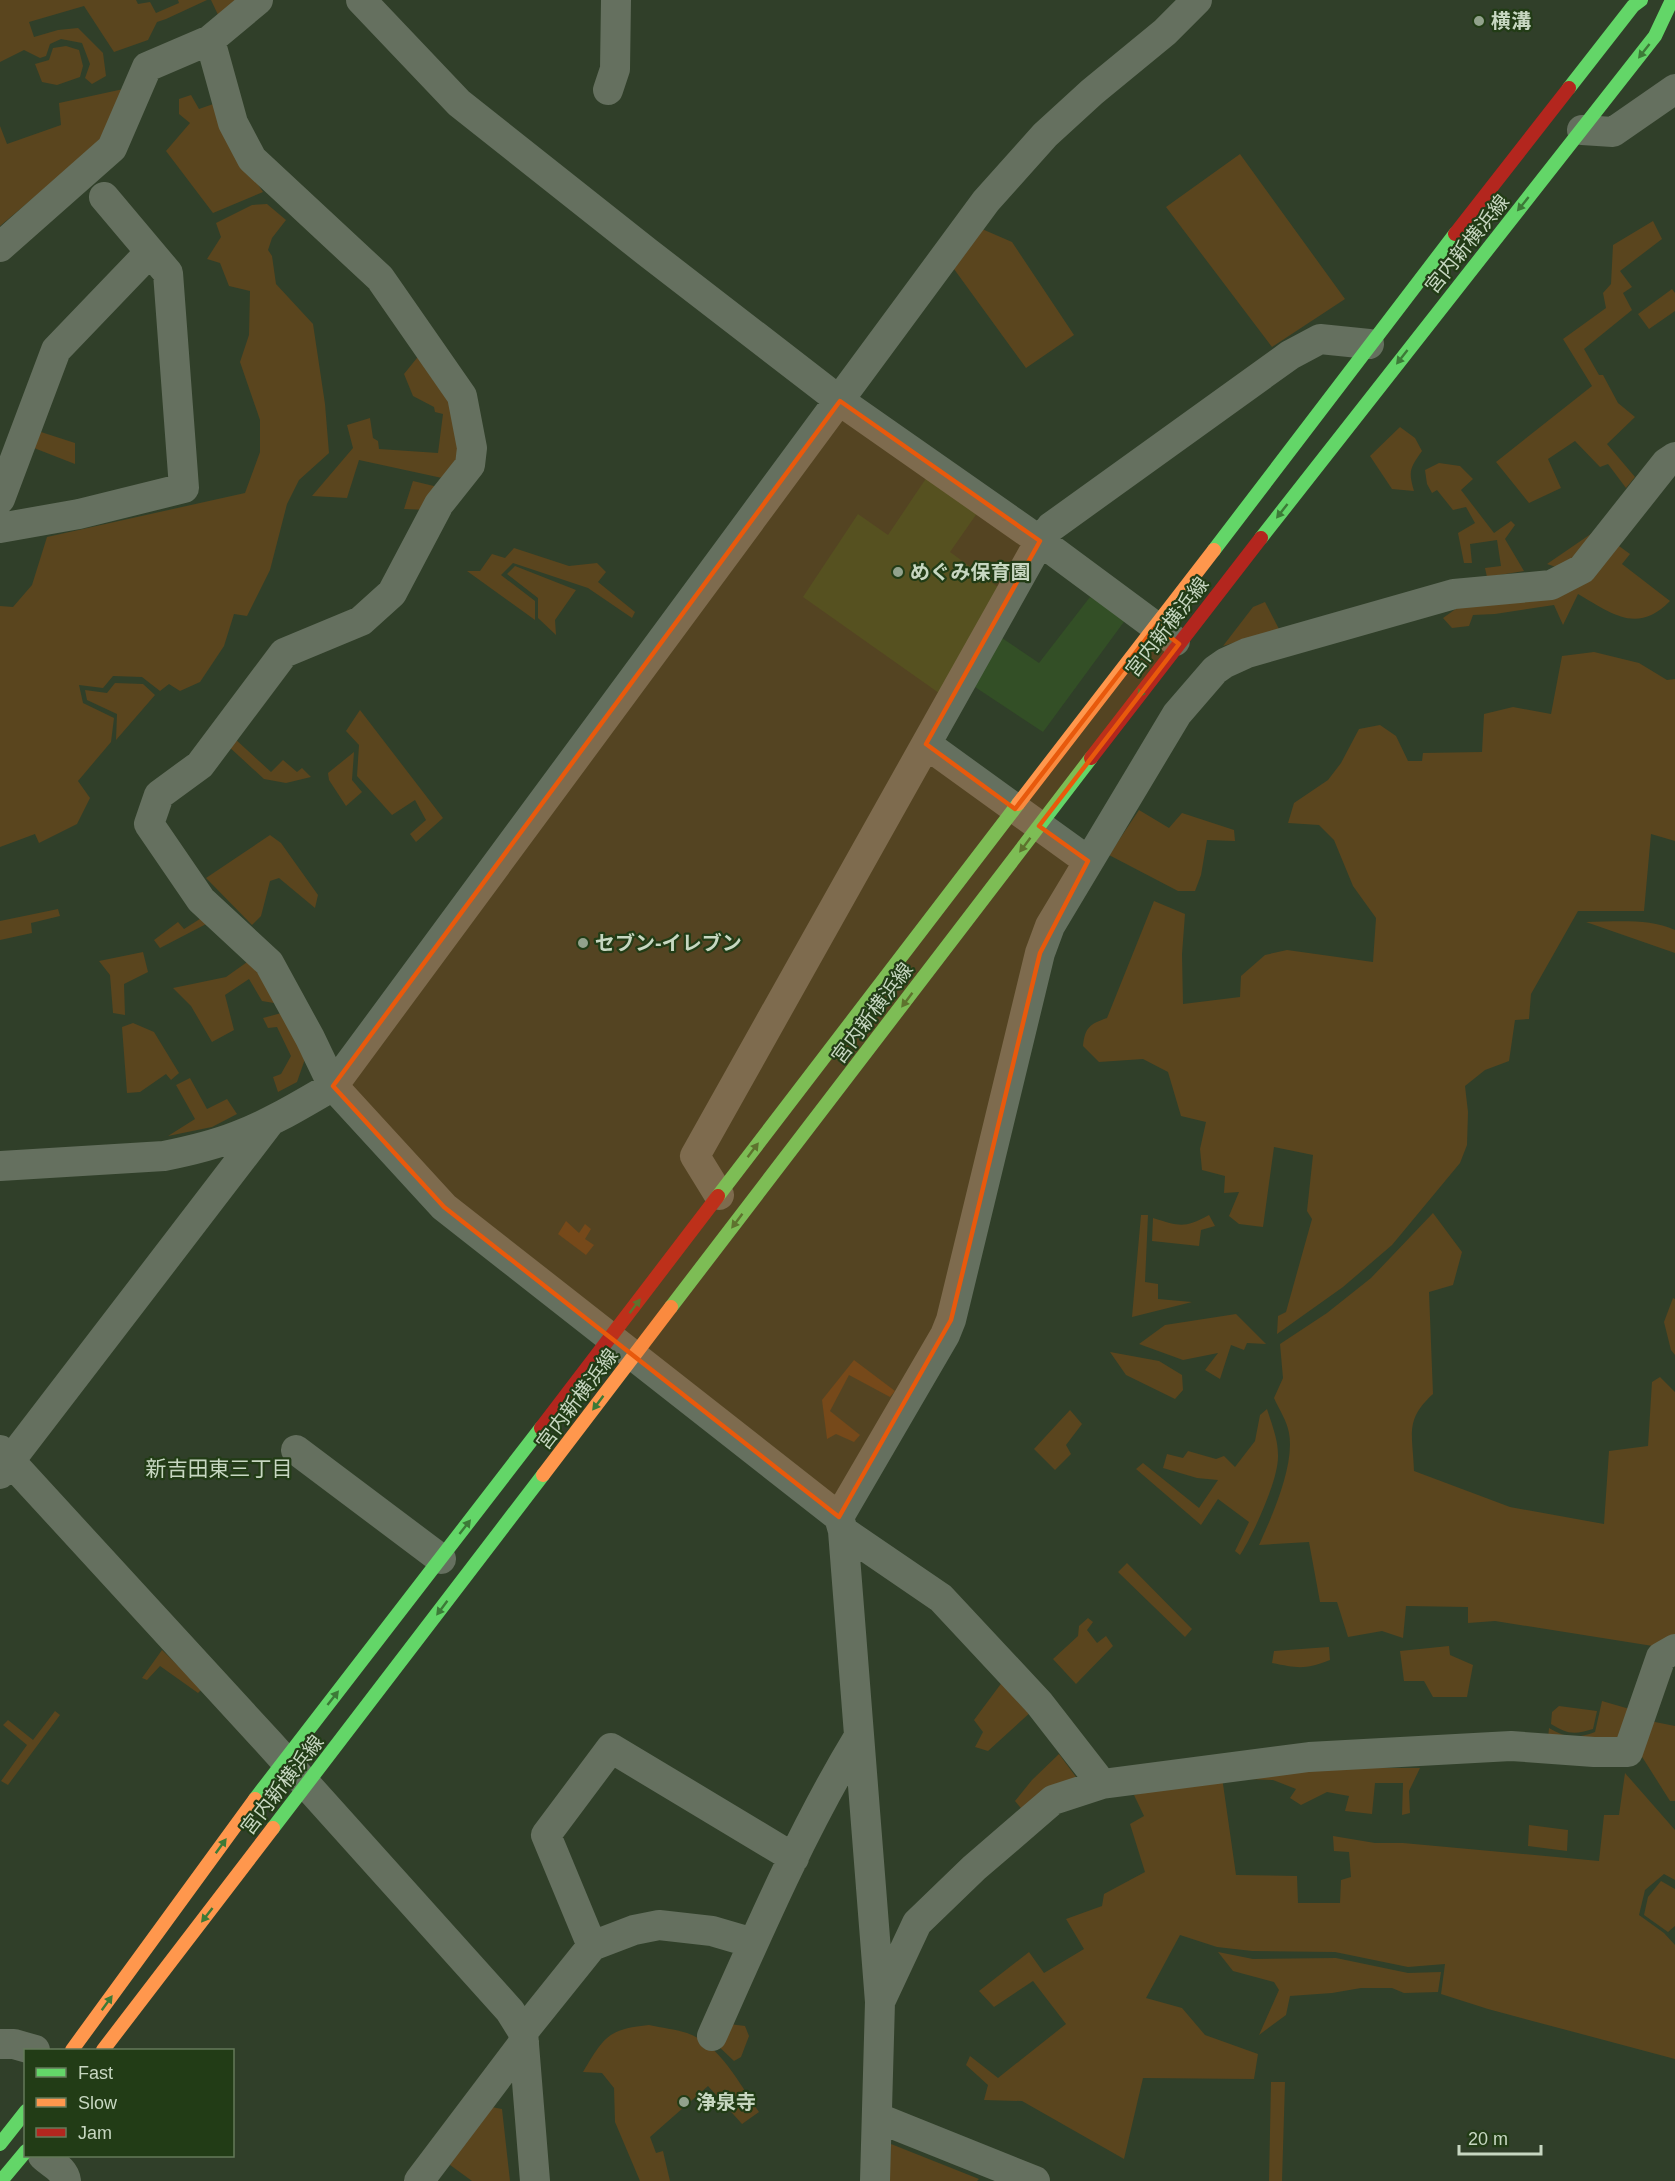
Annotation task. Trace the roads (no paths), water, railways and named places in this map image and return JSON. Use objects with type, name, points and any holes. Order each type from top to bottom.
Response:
[{"type":"street","points":[[0,247],[112,148],[147,67],[210,40],[258,0]]},
{"type":"street","points":[[361,0],[459,103],[647,252],[840,401],[1040,541],[1167,635]]},
{"type":"street","points":[[608,90],[615,69],[616,0]]},
{"type":"street","points":[[0,1166],[164,1156],[237,1136],[270,1121],[333,1086],[986,201],[1045,135],[1092,92],[1165,32],[1197,0]]},
{"type":"street","name":"宮内新横浜線","points":[[103,2049],[1039,826],[1167,635],[1370,344],[1633,6],[1641,0]]},
{"type":"street","name":"宮内新横浜線","points":[[73,2049],[284,1760],[441,1559],[1015,809],[1167,635],[1389,373],[1655,36],[1672,0]]},
{"type":"street","points":[[210,40],[233,123],[252,159],[380,278],[462,396],[472,448],[470,465],[440,504],[392,593],[361,621],[284,653],[200,765],[159,795],[149,824],[201,900],[269,963],[333,1086],[444,1207],[841,1524],[940,1598],[1040,1703],[1102,1784]]},
{"type":"street","points":[[1582,130],[1613,132],[1675,89]]},
{"type":"street","points":[[0,528],[79,514],[184,488],[168,273],[104,197]]},
{"type":"street","points":[[0,499],[56,350],[150,252]]},
{"type":"street","points":[[719,1195],[695,1156],[1040,541],[1051,527],[1290,355],[1320,339],[1370,344]]},
{"type":"street","points":[[875,2181],[880,2002],[841,1524],[951,1320],[1040,953],[1050,926],[1178,714],[1215,670],[1225,663],[1271,645],[1454,594],[1551,585],[1582,569],[1672,464]]},
{"type":"street","points":[[926,744],[1088,861]]},
{"type":"street","points":[[270,1121],[3,1462],[284,1760],[510,2011],[523,2037],[535,2181]]},
{"type":"street","points":[[296,1450],[441,1559]]},
{"type":"street","points":[[880,2002],[917,1923],[974,1868],[1053,1800],[1102,1784],[1309,1756],[1511,1746],[1628,1752],[1661,1656],[1675,1649]]},
{"type":"street","points":[[712,2036],[794,1858],[858,1738]]},
{"type":"street","points":[[592,1946],[546,1835],[611,1748],[794,1858]]},
{"type":"street","points":[[419,2181],[592,1946],[634,1930],[659,1925],[712,1932],[753,1943]]},
{"type":"street","points":[[0,2044],[14,2044],[31,2049]]},
{"type":"street","points":[[0,2144],[24,2114]]},
{"type":"street","points":[[878,2118],[1035,2181]]},
{"type":"street","points":[[2,2181],[24,2154]]},
{"type":"street","points":[[44,2157],[58,2167],[67,2177],[66,2181]]},
{"type":"place","name":"横溝","points":[[1479,21]]},
{"type":"place","name":"めぐみ保育園","points":[[898,572]]},
{"type":"place","name":"セブン-イレブン","points":[[583,943]]},
{"type":"place","name":"浄泉寺","points":[[684,2102]]},
{"type":"district","name":"新吉田東三丁目","points":[[219,1468]]}]
